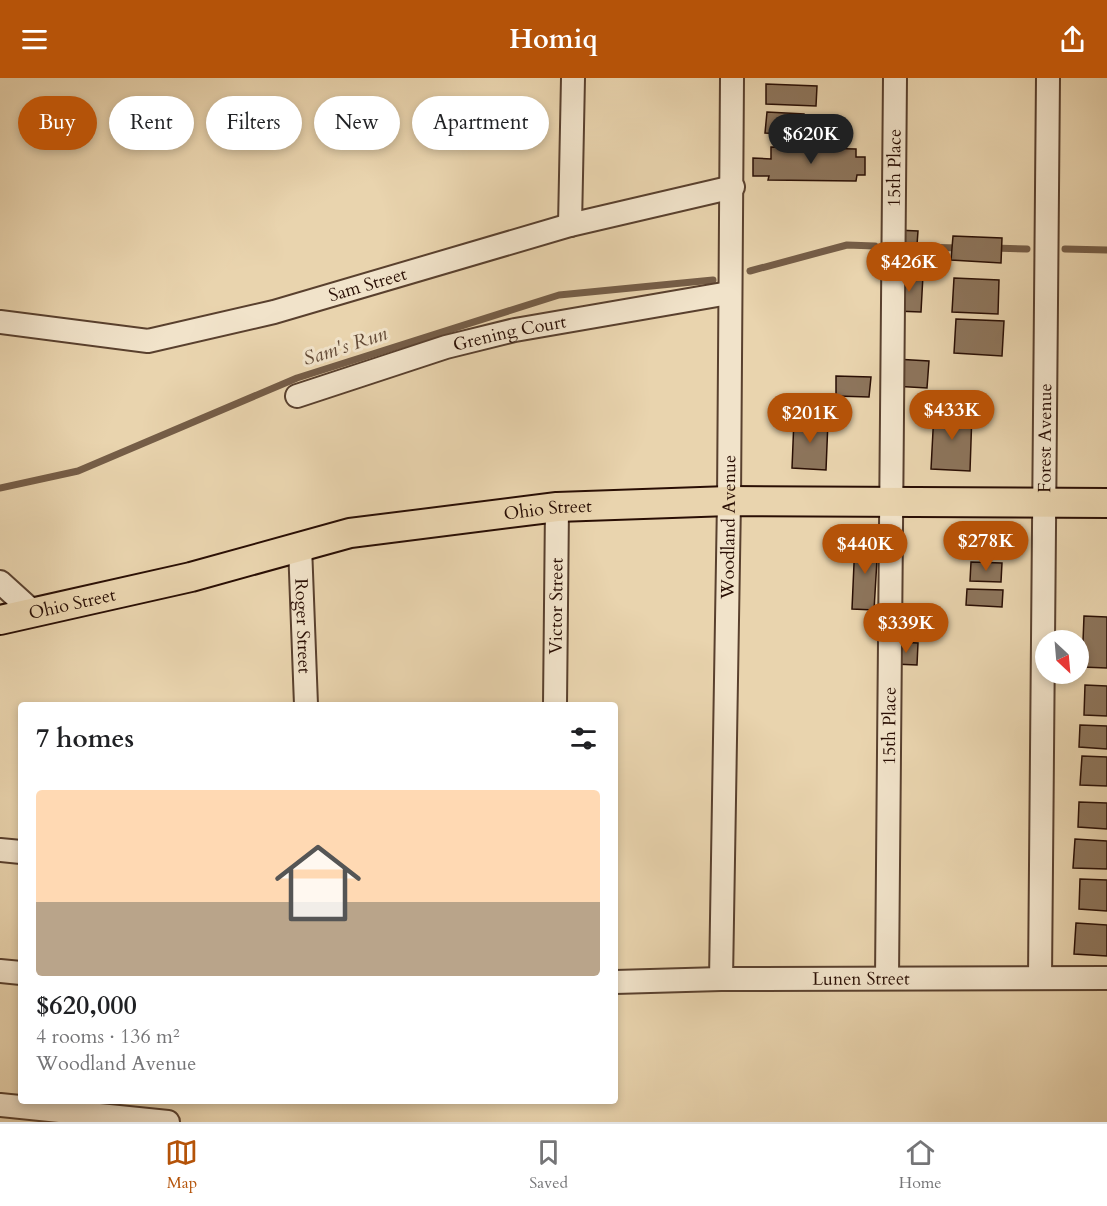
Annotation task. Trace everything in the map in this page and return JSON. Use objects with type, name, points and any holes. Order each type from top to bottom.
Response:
[{"type":"main road","name":"Ohio Street","points":[[0,620],[191,577],[350,533],[557,507],[729,501],[1107,503]]},
{"type":"street","points":[[570,225],[573,78]]},
{"type":"street","name":"Woodland Avenue","points":[[721,979],[729,501],[729,293],[733,186],[732,78]]},
{"type":"street","name":"15th Place","points":[[887,978],[895,78]]},
{"type":"street","name":"Forest Avenue","points":[[1040,978],[1048,78]]},
{"type":"street","name":"Sam Street","points":[[0,322],[147,341],[274,312],[570,225],[733,186]]},
{"type":"street","name":"Grening Court","points":[[297,396],[446,347],[515,330],[729,293]]},
{"type":"street","name":"Victor Street","points":[[555,702],[557,507]]},
{"type":"street","name":"Roger Street","points":[[300,546],[306,702]]},
{"type":"street","points":[[0,582],[32,611]]},
{"type":"street","points":[[0,850],[18,852]]},
{"type":"street","points":[[0,972],[18,973]]},
{"type":"street","name":"Lunen Street","points":[[618,982],[721,979],[1107,978]]},
{"type":"street","points":[[0,1105],[168,1122]]},
{"type":"building","points":[[766,84],[817,86],[816,106],[766,104]]},
{"type":"building","points":[[767,112],[804,114],[803,135],[765,133]]},
{"type":"building","points":[[771,147],[856,149],[856,157],[865,157],[865,175],[857,175],[856,181],[768,180],[769,176],[753,176],[753,158],[771,159]]},
{"type":"building","points":[[896,230],[918,231],[917,245],[895,244]]},
{"type":"building","points":[[953,236],[1002,238],[1001,263],[951,260]]},
{"type":"building","points":[[897,274],[923,275],[921,312],[895,311]]},
{"type":"building","points":[[954,278],[999,280],[998,314],[952,312]]},
{"type":"building","points":[[956,319],[1004,321],[1002,356],[954,353]]},
{"type":"building","points":[[895,359],[929,361],[927,388],[893,386]]},
{"type":"building","points":[[836,376],[871,377],[869,397],[836,396]]},
{"type":"building","points":[[934,412],[972,413],[970,471],[931,469]]},
{"type":"building","points":[[794,419],[828,421],[826,470],[792,468]]},
{"type":"building","points":[[855,541],[878,543],[874,610],[852,609]]},
{"type":"building","points":[[971,562],[1002,563],[1001,582],[970,581]]},
{"type":"building","points":[[967,589],[1003,590],[1002,607],[966,605]]},
{"type":"building","points":[[1084,616],[1107,617],[1107,668],[1089,667],[1089,630],[1083,630]]},
{"type":"building","points":[[895,642],[918,643],[917,665],[894,664]]},
{"type":"building","points":[[1085,685],[1107,686],[1107,716],[1084,715]]},
{"type":"building","points":[[1080,725],[1107,726],[1107,749],[1079,747]]},
{"type":"building","points":[[1082,756],[1107,757],[1107,786],[1080,785]]},
{"type":"building","points":[[1079,802],[1107,803],[1107,829],[1078,827]]},
{"type":"building","points":[[1075,839],[1107,841],[1107,869],[1073,868]]},
{"type":"building","points":[[1080,879],[1107,880],[1107,911],[1079,909]]},
{"type":"building","points":[[1076,923],[1107,925],[1107,956],[1074,954]]},
{"type":"waterway","name":"Sam's Run","points":[[750,271],[847,245],[875,246]]},
{"type":"waterway","name":"Sam's Run","points":[[912,247],[961,248]]},
{"type":"waterway","name":"Sam's Run","points":[[993,248],[1027,249]]},
{"type":"waterway","name":"Sam's Run","points":[[1065,249],[1107,250]]},
{"type":"waterway","name":"Sam's Run","points":[[0,488],[78,471],[297,378],[559,295],[713,280]]}]
